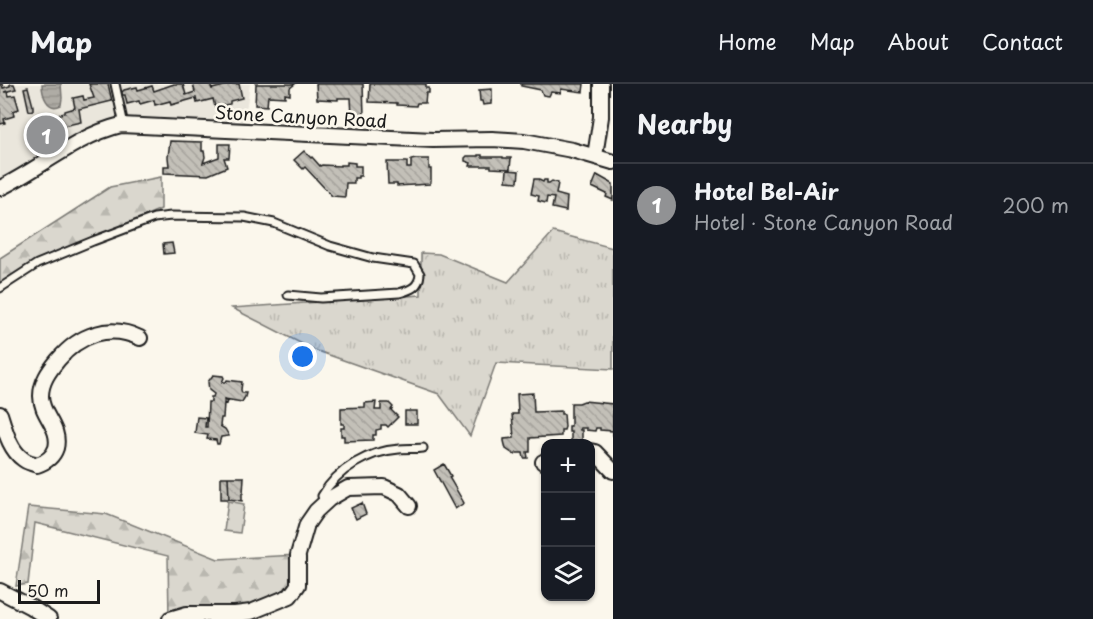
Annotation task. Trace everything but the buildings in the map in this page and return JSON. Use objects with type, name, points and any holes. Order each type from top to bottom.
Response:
[{"type":"street","points":[[595,156],[601,117],[601,84]]},
{"type":"street","name":"Stone Canyon Road","points":[[0,188],[82,140],[104,129],[124,125],[433,140],[524,141],[547,144],[613,162]]},
{"type":"street","points":[[0,414],[15,451],[24,460],[37,465],[47,461],[56,449],[57,436],[44,412],[41,398],[42,384],[49,370],[69,348],[100,333],[115,331],[129,333],[140,338]]},
{"type":"street","points":[[595,452],[613,471]]},
{"type":"street","points":[[170,619],[187,614],[251,612],[290,596],[298,585],[298,555],[307,524],[316,511],[329,499],[348,488],[384,487],[399,494],[409,506]]},
{"type":"street","points":[[0,591],[49,619]]},
{"type":"lane","points":[[115,84],[124,125]]},
{"type":"lane","points":[[0,288],[37,264],[154,218],[171,216],[244,218],[274,223],[330,246],[373,258],[414,264],[420,274],[416,286],[409,291],[399,293],[321,298],[288,295]]},
{"type":"lane","points":[[325,503],[322,496],[332,482],[367,457],[400,448],[423,448]]},
{"type":"shaded area","points":[[0,84],[250,84],[243,131],[121,125],[0,188]]},
{"type":"shaded area","points":[[42,84],[61,84],[61,105],[52,106],[46,101]]},
{"type":"green space","points":[[161,177],[161,209],[39,261],[0,288],[0,258],[110,187]]},
{"type":"green space","points":[[553,232],[613,248],[613,369],[496,363],[470,436],[439,394],[312,349],[232,308],[421,295],[421,253],[439,254],[508,282]]},
{"type":"green space","points":[[228,501],[244,504],[240,533],[224,531]]},
{"type":"green space","points":[[28,507],[106,514],[218,559],[298,555],[298,585],[251,612],[169,619],[168,556],[35,523],[28,584],[16,586]]},
{"type":"place","name":"Hotel Bel-Air","points":[[46,135]]}]
